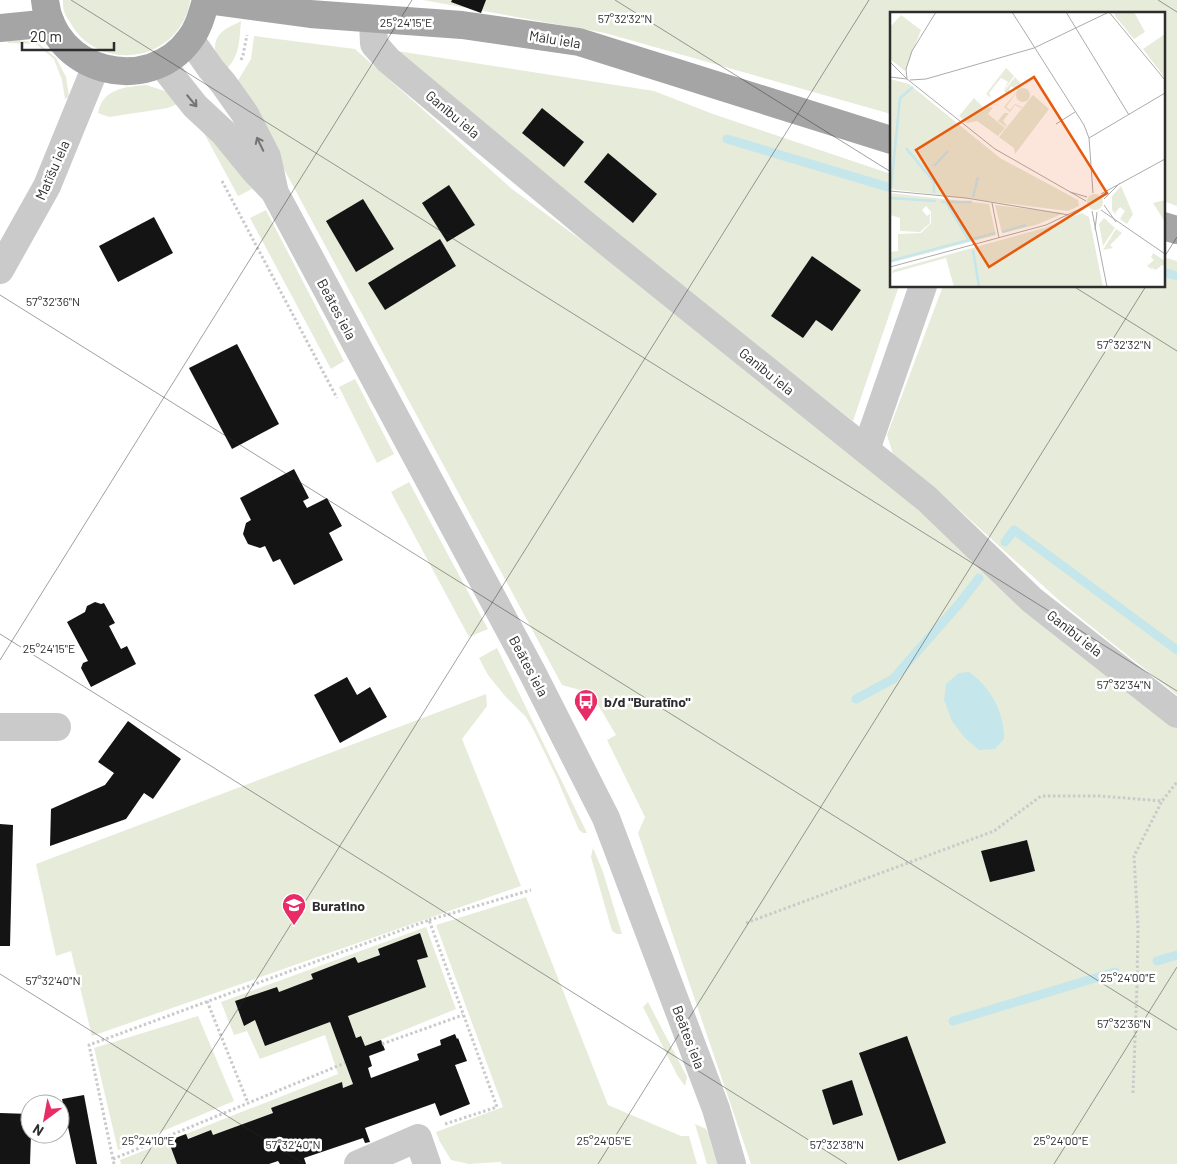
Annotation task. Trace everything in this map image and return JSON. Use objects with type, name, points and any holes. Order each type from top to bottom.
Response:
[{"type":"main road","name":"Mālu iela","points":[[206,0],[310,14],[372,20],[462,25],[579,42],[890,140]]},
{"type":"main road","points":[[0,28],[48,12],[62,42],[77,56],[96,66],[118,71],[140,70],[161,63],[177,53],[190,39],[201,20],[206,0]]},
{"type":"main road","points":[[1164,226],[1177,230]]},
{"type":"street","name":"Ganību iela","points":[[372,20],[374,44],[388,60],[587,226],[928,499],[1032,600],[1177,714]]},
{"type":"street","name":"Beātes iela","points":[[190,39],[245,114],[267,157],[274,191]]},
{"type":"street","name":"Beātes iela","points":[[161,63],[195,106],[223,132],[274,191],[532,672],[606,818],[716,1109],[732,1164]]},
{"type":"street","name":"Matīšu iela","points":[[0,270],[47,186],[96,66]]},
{"type":"street","points":[[866,450],[923,288]]},
{"type":"street","points":[[0,727],[57,727]]},
{"type":"street","points":[[358,1164],[418,1138],[427,1164]]},
{"type":"path","points":[[239,62],[243,55],[248,31]]},
{"type":"path","points":[[219,174],[337,398]]},
{"type":"path","points":[[1133,1093],[1138,928],[1134,856],[1162,801],[1177,782]]},
{"type":"path","points":[[746,923],[994,831],[1041,796],[1100,796],[1162,801]]},
{"type":"path","points":[[114,1164],[89,1045],[429,920],[531,890]]},
{"type":"path","points":[[418,1138],[440,1126],[497,1107],[429,920]]},
{"type":"path","points":[[207,1001],[248,1103]]},
{"type":"path","points":[[382,1044],[463,1014]]},
{"type":"path","points":[[113,1159],[345,1063]]},
{"type":"green space","points":[[63,0],[190,0],[182,24],[165,43],[136,55],[120,55],[105,52],[79,35],[65,14]]},
{"type":"green space","points":[[423,0],[1177,0],[1177,206],[1164,201],[1164,12],[890,12],[890,114],[605,33]]},
{"type":"green space","points":[[241,21],[236,55],[224,72],[217,58],[215,43],[222,32]]},
{"type":"green space","points":[[254,36],[355,49],[512,189],[607,259],[1032,600],[1177,728],[1177,1164],[751,1164],[638,833],[645,817],[607,740],[616,735],[591,693],[562,685],[237,82],[251,59]]},
{"type":"green space","points":[[7,41],[37,42],[56,58],[66,77],[69,97],[65,99],[62,80],[54,59],[36,44],[8,43]]},
{"type":"green space","points":[[397,51],[654,91],[713,114],[890,174],[890,288],[898,288],[853,421],[468,118]]},
{"type":"green space","points":[[146,85],[165,91],[182,102],[168,108],[109,117],[98,113],[105,98],[116,90]]},
{"type":"green space","points":[[198,122],[227,152],[252,189],[238,196]]},
{"type":"green space","points":[[266,210],[344,361],[331,369],[250,218]]},
{"type":"green space","points":[[1164,257],[1177,261],[1177,695],[1062,603],[934,487],[893,454],[887,435],[942,288],[1164,288]]},
{"type":"green space","points":[[355,379],[394,454],[377,463],[339,387]]},
{"type":"green space","points":[[409,482],[488,629],[469,637],[391,492]]},
{"type":"green space","points":[[497,648],[587,833],[579,830],[556,776],[526,717],[488,675],[479,658]]},
{"type":"green space","points":[[486,694],[487,706],[462,739],[521,886],[92,1036],[71,951],[56,956],[36,864]]},
{"type":"green space","points":[[593,848],[603,872],[622,934],[612,931],[591,857]]},
{"type":"green space","points":[[526,897],[608,1105],[681,1136],[689,1136],[697,1164],[501,1164],[501,1162],[469,1164],[451,1160],[436,1132],[503,1107],[436,925]]},
{"type":"green space","points":[[426,927],[456,1009],[365,1046],[361,1036],[356,1038],[348,1016],[417,960],[428,957],[420,933],[379,949],[380,955],[358,963],[355,958],[313,979],[279,992],[277,987],[236,1001],[245,1025],[255,1020],[265,1046],[330,1022],[353,1084],[343,1088],[342,1083],[271,1108],[273,1113],[213,1135],[211,1130],[170,1145],[177,1164],[121,1164],[120,1160],[338,1074],[325,1035],[260,1059],[247,1031],[234,1035],[221,1002]]},
{"type":"green space","points":[[648,1002],[687,1077],[685,1086],[677,1075],[643,1007]]},
{"type":"green space","points":[[198,1016],[234,1101],[118,1150],[94,1048]]},
{"type":"green space","points":[[695,1124],[706,1129],[712,1139],[720,1164],[707,1164]]},
{"type":"water","points":[[969,672],[984,685],[999,710],[1004,739],[995,749],[979,750],[965,738],[952,721],[944,700],[946,684],[959,673]]},
{"type":"building","points":[[452,0],[486,0],[481,13],[451,2]]},
{"type":"building","points":[[542,108],[584,142],[564,167],[522,133]]},
{"type":"building","points":[[608,153],[657,194],[633,223],[584,182]]},
{"type":"building","points":[[449,185],[475,225],[447,242],[422,203]]},
{"type":"building","points":[[363,199],[394,249],[356,272],[326,221]]},
{"type":"building","points":[[154,217],[173,253],[118,282],[99,246]]},
{"type":"building","points":[[440,239],[456,266],[385,310],[368,283]]},
{"type":"building","points":[[812,256],[861,290],[832,331],[816,320],[803,338],[771,316]]},
{"type":"building","points":[[237,344],[279,424],[232,449],[189,368]]},
{"type":"building","points":[[294,469],[309,498],[303,501],[307,508],[327,498],[342,526],[329,533],[343,560],[294,585],[280,559],[273,562],[265,546],[260,548],[248,544],[243,534],[246,523],[251,520],[240,498]]},
{"type":"building","points":[[95,602],[104,603],[115,623],[109,626],[121,649],[127,646],[136,664],[91,687],[81,668],[83,663],[88,661],[67,622],[85,612],[87,606]]},
{"type":"building","points":[[347,677],[357,695],[370,687],[387,717],[340,743],[314,695]]},
{"type":"building","points":[[128,721],[181,759],[153,799],[144,793],[126,819],[50,846],[51,809],[105,785],[114,773],[98,762]]},
{"type":"building","points":[[0,824],[13,825],[10,946],[0,946]]},
{"type":"building","points":[[1027,840],[1035,871],[990,882],[981,851]]},
{"type":"building","points":[[420,933],[428,957],[417,960],[426,987],[348,1016],[356,1038],[361,1036],[365,1046],[381,1040],[385,1050],[369,1056],[372,1066],[368,1068],[371,1078],[419,1060],[417,1054],[441,1045],[440,1040],[455,1034],[467,1061],[455,1065],[470,1104],[440,1116],[435,1103],[365,1128],[370,1142],[365,1143],[363,1138],[304,1158],[306,1164],[280,1164],[278,1161],[269,1164],[177,1164],[170,1140],[186,1134],[188,1139],[211,1130],[213,1135],[273,1113],[271,1108],[342,1082],[343,1088],[353,1084],[330,1022],[265,1046],[255,1020],[244,1026],[235,1001],[277,987],[279,992],[313,979],[311,974],[355,957],[358,963],[380,955],[378,949]]},
{"type":"building","points":[[907,1036],[946,1143],[898,1161],[859,1053]]},
{"type":"building","points":[[852,1080],[863,1115],[833,1125],[822,1090]]},
{"type":"building","points":[[84,1095],[97,1164],[76,1164],[70,1136],[70,1098]]},
{"type":"building","points":[[0,1113],[20,1114],[20,1144],[31,1144],[30,1164],[0,1164]]},
{"type":"waterway","points":[[727,139],[890,188]]},
{"type":"waterway","points":[[1164,272],[1177,276]]},
{"type":"waterway","points":[[1005,542],[1014,530],[1177,650]]},
{"type":"waterway","points":[[856,699],[893,679],[959,604],[979,578]]},
{"type":"waterway","points":[[1157,961],[1177,955]]},
{"type":"waterway","points":[[953,1021],[1115,972]]},
{"type":"place","name":"b/d \"Buratīno\"","points":[[586,722]]},
{"type":"place","name":"Buratino","points":[[294,926]]}]
